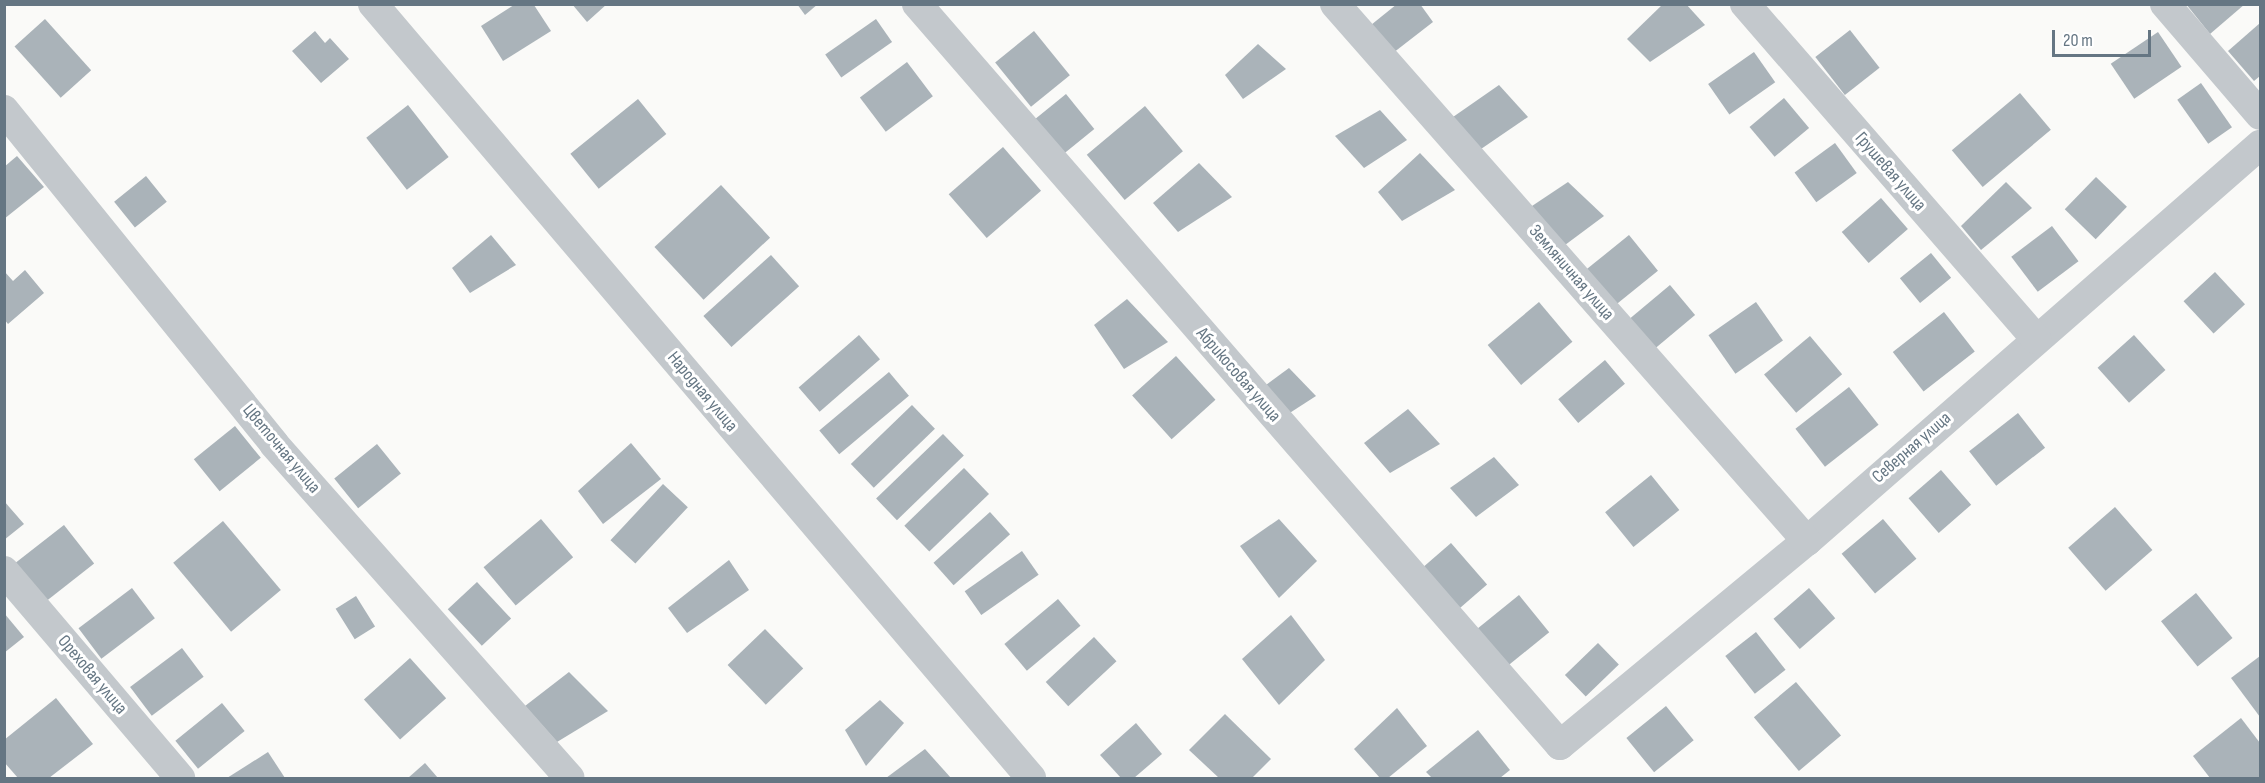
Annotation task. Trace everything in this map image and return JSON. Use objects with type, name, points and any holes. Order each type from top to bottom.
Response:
[{"type":"street","name":"Народная улица","points":[[373,4],[1031,778]]},
{"type":"street","name":"Абрикосовая улица","points":[[917,4],[1560,745]]},
{"type":"street","name":"Земляничная улица","points":[[1335,4],[1807,541]]},
{"type":"street","name":"Грушевая улица","points":[[1745,4],[2036,339]]},
{"type":"street","points":[[2165,4],[2260,115]]},
{"type":"street","name":"Цветочная улица","points":[[4,110],[274,444],[569,778]]},
{"type":"street","name":"Северная улица","points":[[1560,745],[1807,541],[2260,146]]},
{"type":"street","name":"Ореховая улица","points":[[4,571],[180,778]]},
{"type":"building","points":[[572,4],[607,4],[587,22]]},
{"type":"building","points":[[797,4],[818,4],[805,15]]},
{"type":"building","points":[[1397,4],[1420,4],[1433,22],[1393,53],[1371,25]]},
{"type":"building","points":[[1663,4],[1686,4],[1705,25],[1650,62],[1627,39]]},
{"type":"building","points":[[2186,4],[2245,4],[2210,34]]},
{"type":"building","points":[[514,5],[534,5],[551,31],[503,61],[481,26]]},
{"type":"building","points":[[45,19],[91,70],[61,98],[15,46]]},
{"type":"building","points":[[876,19],[892,42],[841,77],[825,55]]},
{"type":"building","points":[[2260,23],[2260,76],[2254,81],[2228,51]]},
{"type":"building","points":[[1850,30],[1880,68],[1845,95],[1815,57]]},
{"type":"building","points":[[315,31],[325,43],[330,38],[349,59],[321,83],[292,51]]},
{"type":"building","points":[[1034,31],[1070,75],[1031,107],[995,62]]},
{"type":"building","points":[[2158,32],[2181,67],[2134,99],[2111,64]]},
{"type":"building","points":[[1258,44],[1286,69],[1243,99],[1225,75]]},
{"type":"building","points":[[1754,52],[1775,82],[1729,114],[1708,84]]},
{"type":"building","points":[[907,62],[933,96],[886,132],[860,98]]},
{"type":"building","points":[[2201,83],[2232,127],[2208,144],[2177,100]]},
{"type":"building","points":[[1499,85],[1528,117],[1481,149],[1453,117]]},
{"type":"building","points":[[2020,93],[2051,130],[1983,187],[1952,150]]},
{"type":"building","points":[[1066,94],[1094,129],[1060,157],[1032,122]]},
{"type":"building","points":[[1784,98],[1809,128],[1775,157],[1750,127]]},
{"type":"building","points":[[638,99],[666,134],[599,189],[570,154]]},
{"type":"building","points":[[408,105],[449,157],[407,190],[366,138]]},
{"type":"building","points":[[1145,106],[1183,151],[1125,200],[1087,155]]},
{"type":"building","points":[[1380,110],[1407,140],[1364,168],[1335,136]]},
{"type":"building","points":[[1835,143],[1857,173],[1816,202],[1795,172]]},
{"type":"building","points":[[1003,147],[1041,191],[987,238],[949,194]]},
{"type":"building","points":[[1420,153],[1455,190],[1402,221],[1378,192]]},
{"type":"building","points":[[17,156],[44,187],[4,219],[4,167]]},
{"type":"building","points":[[1199,163],[1232,197],[1178,232],[1153,203]]},
{"type":"building","points":[[146,176],[167,202],[135,227],[114,202]]},
{"type":"building","points":[[2096,177],[2127,207],[2096,239],[2065,209]]},
{"type":"building","points":[[1568,182],[1604,216],[1557,251],[1529,208]]},
{"type":"building","points":[[2006,182],[2032,208],[1981,250],[1961,226]]},
{"type":"building","points":[[721,185],[770,238],[704,300],[654,247]]},
{"type":"building","points":[[1881,198],[1908,229],[1869,263],[1842,232]]},
{"type":"building","points":[[2052,226],[2078,261],[2038,292],[2011,257]]},
{"type":"building","points":[[491,235],[516,265],[470,293],[452,268]]},
{"type":"building","points":[[1629,235],[1658,271],[1614,307],[1585,271]]},
{"type":"building","points":[[1931,253],[1951,278],[1920,303],[1900,278]]},
{"type":"building","points":[[771,255],[799,286],[731,347],[703,316]]},
{"type":"building","points":[[25,270],[44,293],[8,324],[4,319],[4,271],[13,281]]},
{"type":"building","points":[[2215,272],[2245,304],[2214,334],[2184,301]]},
{"type":"building","points":[[1670,285],[1695,315],[1653,350],[1628,320]]},
{"type":"building","points":[[1127,299],[1168,342],[1124,369],[1094,325]]},
{"type":"building","points":[[1539,302],[1572,342],[1521,385],[1488,345]]},
{"type":"building","points":[[1756,302],[1783,341],[1735,374],[1708,335]]},
{"type":"building","points":[[1944,312],[1975,351],[1924,391],[1893,352]]},
{"type":"building","points":[[859,335],[880,359],[820,412],[799,387]]},
{"type":"building","points":[[2134,335],[2165,370],[2129,403],[2098,368]]},
{"type":"building","points":[[1810,336],[1842,374],[1796,413],[1764,375]]},
{"type":"building","points":[[1176,356],[1215,400],[1172,439],[1132,395]]},
{"type":"building","points":[[1605,360],[1625,384],[1578,423],[1558,399]]},
{"type":"building","points":[[1289,368],[1316,396],[1285,416],[1262,388]]},
{"type":"building","points":[[889,372],[909,396],[839,454],[819,430]]},
{"type":"building","points":[[1849,387],[1879,425],[1825,467],[1795,429]]},
{"type":"building","points":[[912,405],[935,429],[874,488],[851,464]]},
{"type":"building","points":[[1408,409],[1440,444],[1390,473],[1364,443]]},
{"type":"building","points":[[2018,413],[2045,448],[1996,486],[1969,451]]},
{"type":"building","points":[[235,426],[261,458],[220,491],[194,459]]},
{"type":"building","points":[[943,434],[964,456],[897,520],[876,499]]},
{"type":"building","points":[[631,443],[661,479],[603,524],[578,491]]},
{"type":"building","points":[[377,444],[401,474],[358,508],[334,479]]},
{"type":"building","points":[[1494,457],[1519,485],[1476,517],[1450,488]]},
{"type":"building","points":[[964,468],[989,494],[929,552],[904,526]]},
{"type":"building","points":[[1941,470],[1971,505],[1939,533],[1909,498]]},
{"type":"building","points":[[1651,475],[1679,510],[1633,547],[1605,512]]},
{"type":"building","points":[[663,484],[688,507],[635,564],[610,540]]},
{"type":"building","points":[[4,501],[24,524],[4,540]]},
{"type":"building","points":[[2115,507],[2152,550],[2106,591],[2068,548]]},
{"type":"building","points":[[990,512],[1010,534],[954,585],[934,563]]},
{"type":"building","points":[[541,519],[573,557],[516,606],[484,567]]},
{"type":"building","points":[[1279,519],[1317,561],[1279,598],[1240,546]]},
{"type":"building","points":[[1883,519],[1916,559],[1875,594],[1842,554]]},
{"type":"building","points":[[223,521],[281,590],[231,632],[173,563]]},
{"type":"building","points":[[64,525],[94,564],[45,602],[14,564]]},
{"type":"building","points":[[1451,543],[1487,585],[1458,610],[1422,569]]},
{"type":"building","points":[[1022,551],[1039,575],[981,615],[965,591]]},
{"type":"building","points":[[729,560],[749,590],[687,633],[668,608]]},
{"type":"building","points":[[477,582],[511,619],[482,646],[448,609]]},
{"type":"building","points":[[132,588],[155,618],[101,659],[78,628]]},
{"type":"building","points":[[1809,588],[1835,618],[1800,649],[1774,619]]},
{"type":"building","points":[[2196,593],[2233,638],[2198,666],[2161,621]]},
{"type":"building","points":[[1519,595],[1549,632],[1506,668],[1475,630]]},
{"type":"building","points":[[356,596],[375,627],[355,639],[336,609]]},
{"type":"building","points":[[1058,599],[1080,626],[1027,671],[1004,644]]},
{"type":"building","points":[[4,613],[24,637],[4,653]]},
{"type":"building","points":[[1291,615],[1325,660],[1279,705],[1242,659]]},
{"type":"building","points":[[765,629],[803,669],[766,705],[728,665]]},
{"type":"building","points":[[1756,632],[1786,670],[1755,694],[1725,656]]},
{"type":"building","points":[[1094,637],[1117,661],[1068,706],[1046,682]]},
{"type":"building","points":[[1598,643],[1619,665],[1586,697],[1565,675]]},
{"type":"building","points":[[182,648],[204,677],[152,716],[130,687]]},
{"type":"building","points":[[2260,656],[2260,717],[2231,678]]},
{"type":"building","points":[[410,658],[446,698],[400,740],[364,699]]},
{"type":"building","points":[[569,672],[608,711],[557,742],[525,706]]},
{"type":"building","points":[[1796,682],[1841,736],[1799,771],[1754,717]]},
{"type":"building","points":[[56,698],[93,744],[49,778],[18,778],[4,762],[4,740]]},
{"type":"building","points":[[880,700],[904,723],[866,766],[845,730]]},
{"type":"building","points":[[222,703],[245,731],[198,769],[175,741]]},
{"type":"building","points":[[1666,706],[1694,740],[1654,772],[1626,738]]},
{"type":"building","points":[[1397,708],[1427,746],[1388,778],[1380,778],[1354,749]]},
{"type":"building","points":[[1225,714],[1271,759],[1252,778],[1219,778],[1189,750]]},
{"type":"building","points":[[2241,718],[2260,743],[2260,778],[2210,778],[2193,756]]},
{"type":"building","points":[[1136,723],[1162,754],[1134,778],[1121,778],[1100,755]]},
{"type":"building","points":[[1478,730],[1510,770],[1500,778],[1432,778],[1426,772]]},
{"type":"building","points":[[925,749],[951,778],[886,778]]},
{"type":"building","points":[[268,752],[285,778],[227,778]]},
{"type":"building","points":[[425,763],[438,778],[408,778]]}]
